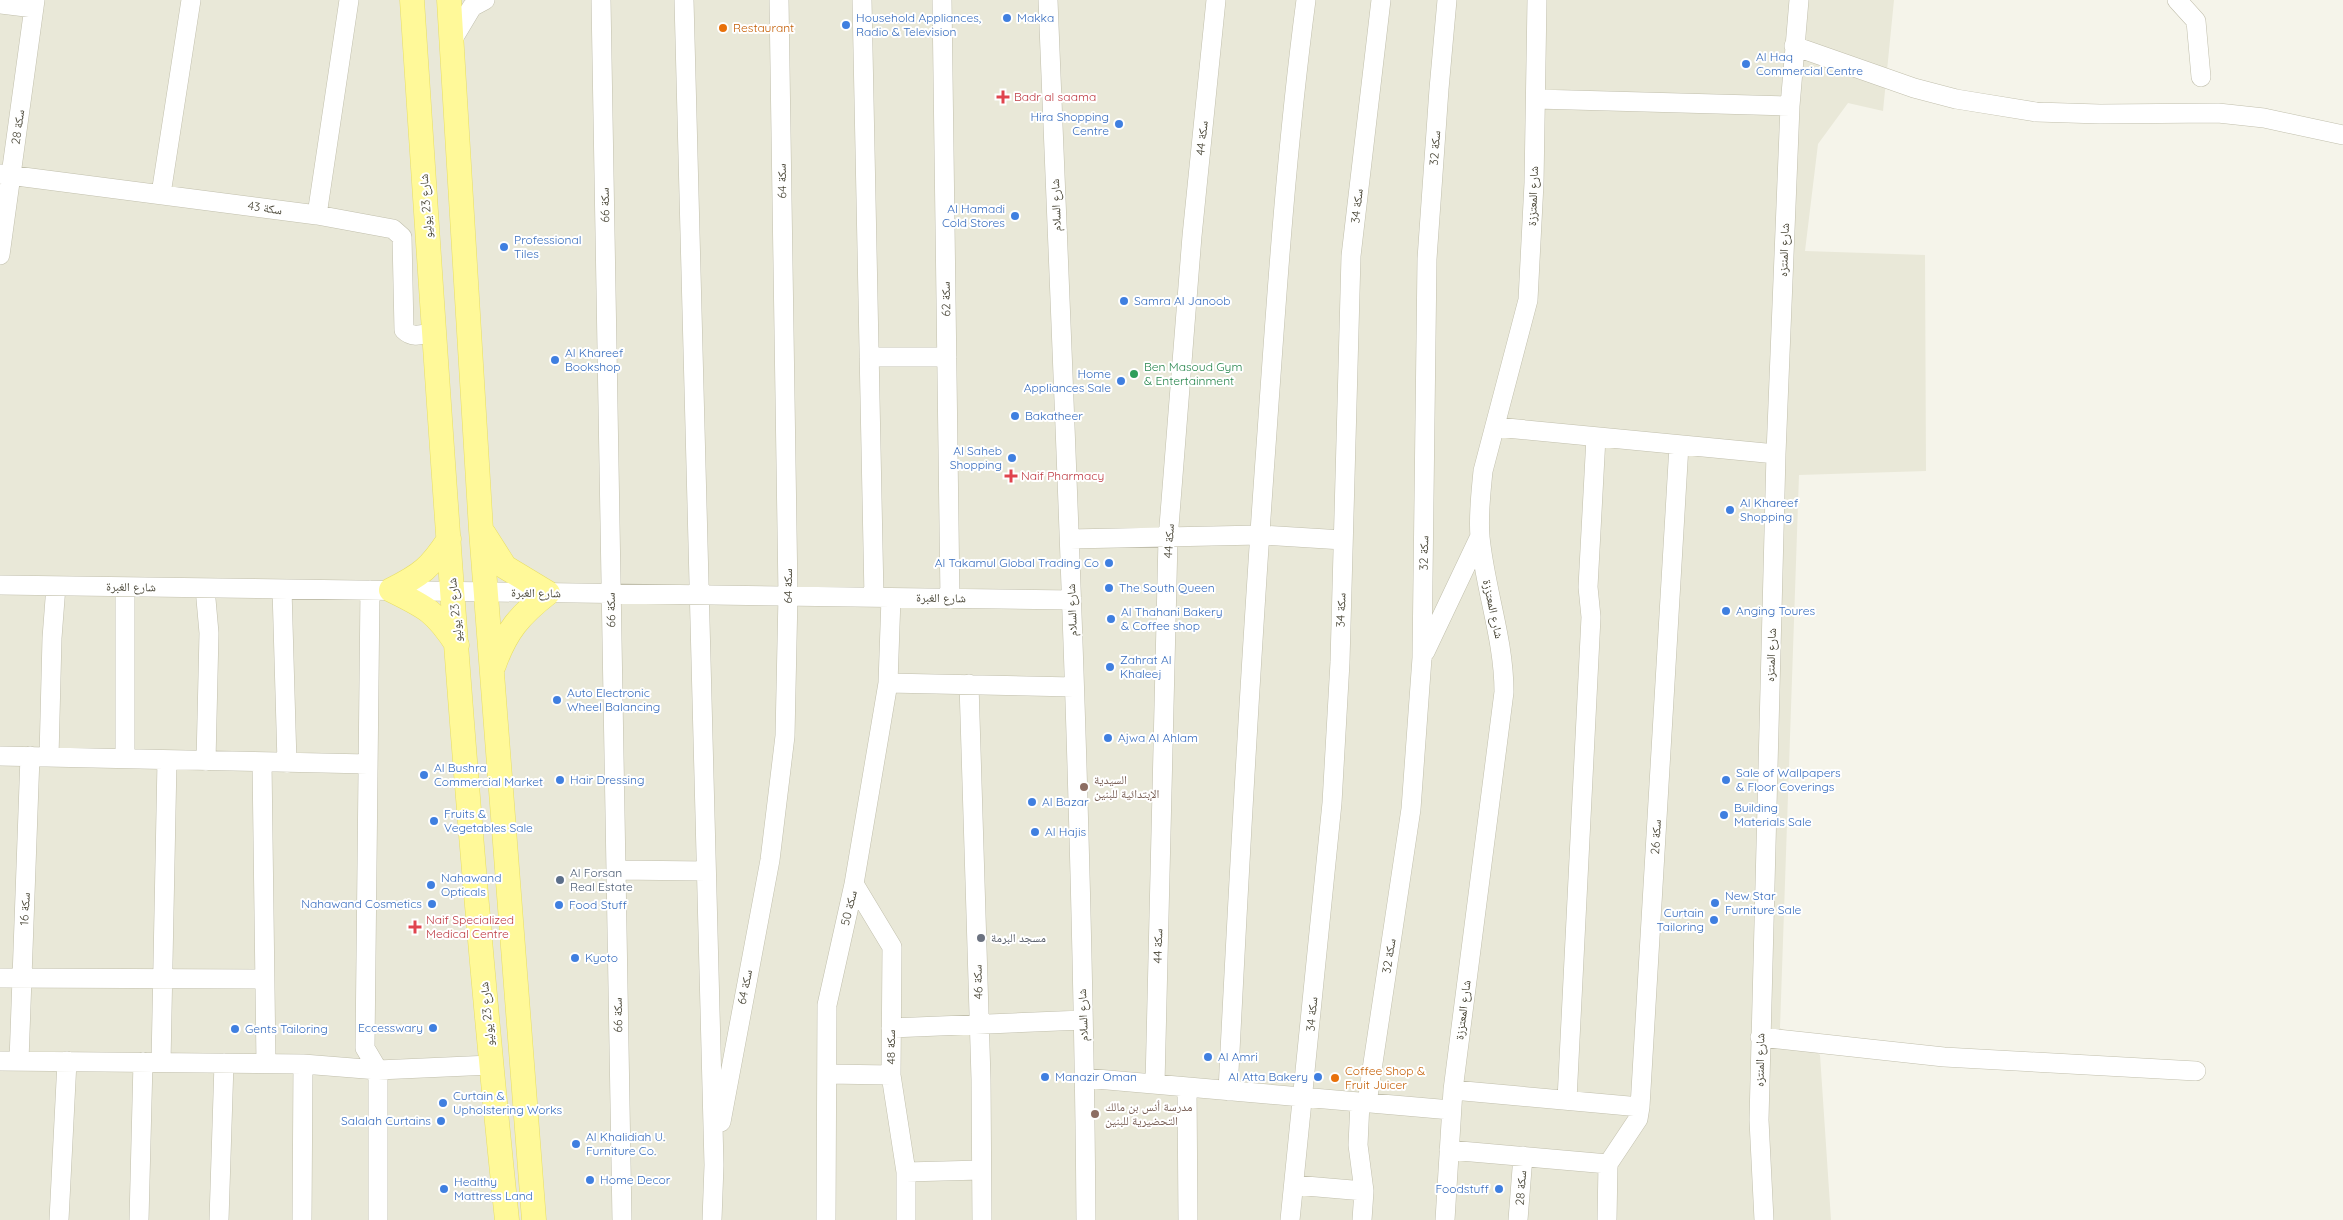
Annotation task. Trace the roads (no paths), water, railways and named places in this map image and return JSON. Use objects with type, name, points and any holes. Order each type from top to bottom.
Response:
[{"type":"main road","name":"شارع 23 يوليو","points":[[412,0],[452,591],[491,1065],[508,1220]]},
{"type":"main road","points":[[448,0],[481,530],[534,1220]]},
{"type":"main road","points":[[481,530],[505,567],[548,593],[513,625],[501,645],[492,669]]},
{"type":"main road","points":[[380,590],[422,572],[434,562],[448,539]]},
{"type":"main road","points":[[380,590],[422,605],[442,622],[458,646]]},
{"type":"street","points":[[161,194],[191,0]]},
{"type":"street","points":[[318,215],[349,0]]},
{"type":"street","points":[[451,42],[472,7],[484,0]]},
{"type":"street","name":"سكة 66","points":[[601,0],[622,1220]]},
{"type":"street","points":[[684,0],[714,1165],[712,1220]]},
{"type":"street","name":"سكة 64","points":[[714,1165],[736,1032],[770,860],[785,736],[788,595],[778,0]]},
{"type":"street","name":"سكة 50","points":[[826,1220],[827,1005],[854,884],[888,682],[869,357],[862,0]]},
{"type":"street","name":"سكة 62","points":[[942,0],[950,599]]},
{"type":"street","name":"شارع السلام","points":[[1048,0],[1072,600],[1085,1078],[1086,1220]]},
{"type":"street","name":"سكة 44","points":[[1155,1084],[1168,538],[1192,236],[1216,0]]},
{"type":"street","points":[[1228,1091],[1242,818],[1260,535],[1277,298],[1299,52],[1306,0]]},
{"type":"street","name":"سكة 34","points":[[1290,1220],[1304,1097],[1332,803],[1340,662],[1352,256],[1380,0]]},
{"type":"street","name":"سكة 32","points":[[1364,1191],[1358,1145],[1411,809],[1422,658],[1427,259],[1447,0]]},
{"type":"street","name":"شارع المعتززة","points":[[1445,1220],[1453,1090],[1504,692],[1504,663],[1480,536],[1480,501],[1483,472],[1528,300],[1536,99],[1537,0]]},
{"type":"street","name":"شارع المنتزه","points":[[1764,1220],[1759,1120],[1760,1037],[1776,454],[1790,106],[1799,0]]},
{"type":"street","points":[[2177,0],[2196,21],[2201,77]]},
{"type":"street","points":[[0,4],[35,4]]},
{"type":"street","name":"سكة 28","points":[[0,255],[6,174],[35,4]]},
{"type":"street","points":[[1794,46],[1914,88],[1956,99],[2036,112],[2100,114],[2218,113],[2264,118],[2343,136]]},
{"type":"street","points":[[1536,99],[1790,106]]},
{"type":"street","name":"سكة 43","points":[[6,174],[318,215],[386,227],[397,231],[402,237],[404,330],[408,335],[415,336],[434,332]]},
{"type":"street","points":[[869,357],[947,357]]},
{"type":"street","points":[[1496,427],[1776,454]]},
{"type":"street","points":[[1567,1100],[1590,617],[1588,587],[1596,437]]},
{"type":"street","name":"سكة 26","points":[[1608,1164],[1638,1119],[1640,1107],[1678,445]]},
{"type":"street","points":[[1070,539],[1260,535],[1343,540]]},
{"type":"street","points":[[1422,658],[1480,536]]},
{"type":"street","name":"شارع الغبرة","points":[[0,585],[1072,600]]},
{"type":"street","points":[[49,757],[52,638],[56,586]]},
{"type":"street","points":[[125,587],[125,759]]},
{"type":"street","points":[[205,588],[209,633],[206,761]]},
{"type":"street","points":[[282,589],[288,763]]},
{"type":"street","points":[[378,1220],[378,1070],[365,1048],[368,764],[380,590]]},
{"type":"street","points":[[888,682],[1074,687]]},
{"type":"street","name":"سكة 46","points":[[969,684],[980,1024],[982,1220]]},
{"type":"street","points":[[0,756],[368,764]]},
{"type":"street","name":"سكة 16","points":[[9,1061],[22,978],[30,756]]},
{"type":"street","points":[[139,1220],[152,1062],[162,979],[167,761]]},
{"type":"street","points":[[262,762],[266,1063]]},
{"type":"street","points":[[616,870],[706,871]]},
{"type":"street","name":"سكة 48","points":[[854,884],[892,947],[891,1075],[906,1172],[906,1220]]},
{"type":"street","points":[[0,978],[264,980]]},
{"type":"street","points":[[892,1028],[1083,1020]]},
{"type":"street","points":[[1760,1037],[2013,1062],[2196,1071]]},
{"type":"street","points":[[9,1061],[266,1063],[378,1070],[491,1065]]},
{"type":"street","points":[[59,1220],[67,1061]]},
{"type":"street","points":[[219,1220],[224,1063]]},
{"type":"street","points":[[302,1220],[303,1064]]},
{"type":"street","points":[[827,1074],[891,1075]]},
{"type":"street","points":[[1085,1078],[1451,1110]]},
{"type":"street","points":[[1187,1087],[1188,1220]]},
{"type":"street","points":[[1453,1090],[1640,1107]]},
{"type":"street","points":[[1449,1150],[1608,1164],[1607,1220]]},
{"type":"street","name":"سكة 28","points":[[1518,1220],[1523,1156]]},
{"type":"street","points":[[906,1172],[981,1170]]},
{"type":"street","points":[[1294,1186],[1364,1191],[1362,1220]]},
{"type":"place","name":"Makka","points":[[1007,18]]},
{"type":"place","name":"Household Appliances, Radio & Television","points":[[846,25]]},
{"type":"place","name":"Restaurant","points":[[723,28]]},
{"type":"place","name":"Al Haq Commercial Centre","points":[[1746,64]]},
{"type":"place","name":"Badr al saama","points":[[1003,97]]},
{"type":"place","name":"Hira Shopping Centre","points":[[1119,124]]},
{"type":"place","name":"Al Hamadi Cold Stores","points":[[1015,216]]},
{"type":"place","name":"Professional Tiles","points":[[504,247]]},
{"type":"place","name":"Samra Al Janoob","points":[[1124,301]]},
{"type":"place","name":"Al Khareef Bookshop","points":[[555,360]]},
{"type":"place","name":"Ben Masoud Gym & Entertainment","points":[[1134,374]]},
{"type":"place","name":"Home Appliances Sale","points":[[1121,381]]},
{"type":"place","name":"Bakatheer","points":[[1015,416]]},
{"type":"place","name":"Al Saheb Shopping","points":[[1012,458]]},
{"type":"place","name":"Naif Pharmacy","points":[[1011,476]]},
{"type":"place","name":"Al Khareef Shopping","points":[[1730,510]]},
{"type":"place","name":"Al Takamul Global Trading Co","points":[[1109,563]]},
{"type":"place","name":"The South Queen","points":[[1109,588]]},
{"type":"place","name":"Anging Toures","points":[[1726,611]]},
{"type":"place","name":"Al Thahani Bakery & Coffee shop","points":[[1111,619]]},
{"type":"place","name":"Zahrat Al Khaleej","points":[[1110,667]]},
{"type":"place","name":"Auto Electronic Wheel Balancing","points":[[557,700]]},
{"type":"place","name":"Ajwa Al Ahlam","points":[[1108,738]]},
{"type":"place","name":"Al Bushra Commercial Market","points":[[424,775]]},
{"type":"place","name":"Hair Dressing","points":[[560,780]]},
{"type":"place","name":"Sale of Wallpapers & Floor Coverings","points":[[1726,780]]},
{"type":"place","name":"السيدية الإبتدائية للبنين","points":[[1084,787]]},
{"type":"place","name":"Al Bazar","points":[[1032,802]]},
{"type":"place","name":"Building Materials Sale","points":[[1724,815]]},
{"type":"place","name":"Fruits & Vegetables Sale","points":[[434,821]]},
{"type":"place","name":"Al Hajis","points":[[1035,832]]},
{"type":"place","name":"Al Forsan Real Estate","points":[[560,880]]},
{"type":"place","name":"Nahawand Opticals","points":[[431,885]]},
{"type":"place","name":"New Star Furniture Sale","points":[[1715,903]]},
{"type":"place","name":"Nahawand Cosmetics","points":[[432,904]]},
{"type":"place","name":"Food Stuff","points":[[559,905]]},
{"type":"place","name":"Curtain Tailoring","points":[[1714,920]]},
{"type":"place","name":"Naif Specialized Medical Centre","points":[[415,927]]},
{"type":"place","name":"مسجد البرمة","points":[[981,938]]},
{"type":"place","name":"Kyoto","points":[[575,958]]},
{"type":"place","name":"Eccesswary","points":[[433,1028]]},
{"type":"place","name":"Gents Tailoring","points":[[235,1029]]},
{"type":"place","name":"Al Amri","points":[[1208,1057]]},
{"type":"place","name":"Manazir Oman","points":[[1045,1077]]},
{"type":"place","name":"Al Atta Bakery","points":[[1318,1077]]},
{"type":"place","name":"Coffee Shop & Fruit Juicer","points":[[1335,1078]]},
{"type":"place","name":"Curtain & Upholstering Works","points":[[443,1103]]},
{"type":"place","name":"مدرسة أنس بن مالك التحضيرية للبنين","points":[[1095,1114]]},
{"type":"place","name":"Salalah Curtains","points":[[441,1121]]},
{"type":"place","name":"Al Khalidiah U. Furniture Co.","points":[[576,1144]]},
{"type":"place","name":"Home Decor","points":[[590,1180]]},
{"type":"place","name":"Healthy Mattress Land","points":[[444,1189]]},
{"type":"place","name":"Foodstuff","points":[[1499,1189]]}]
